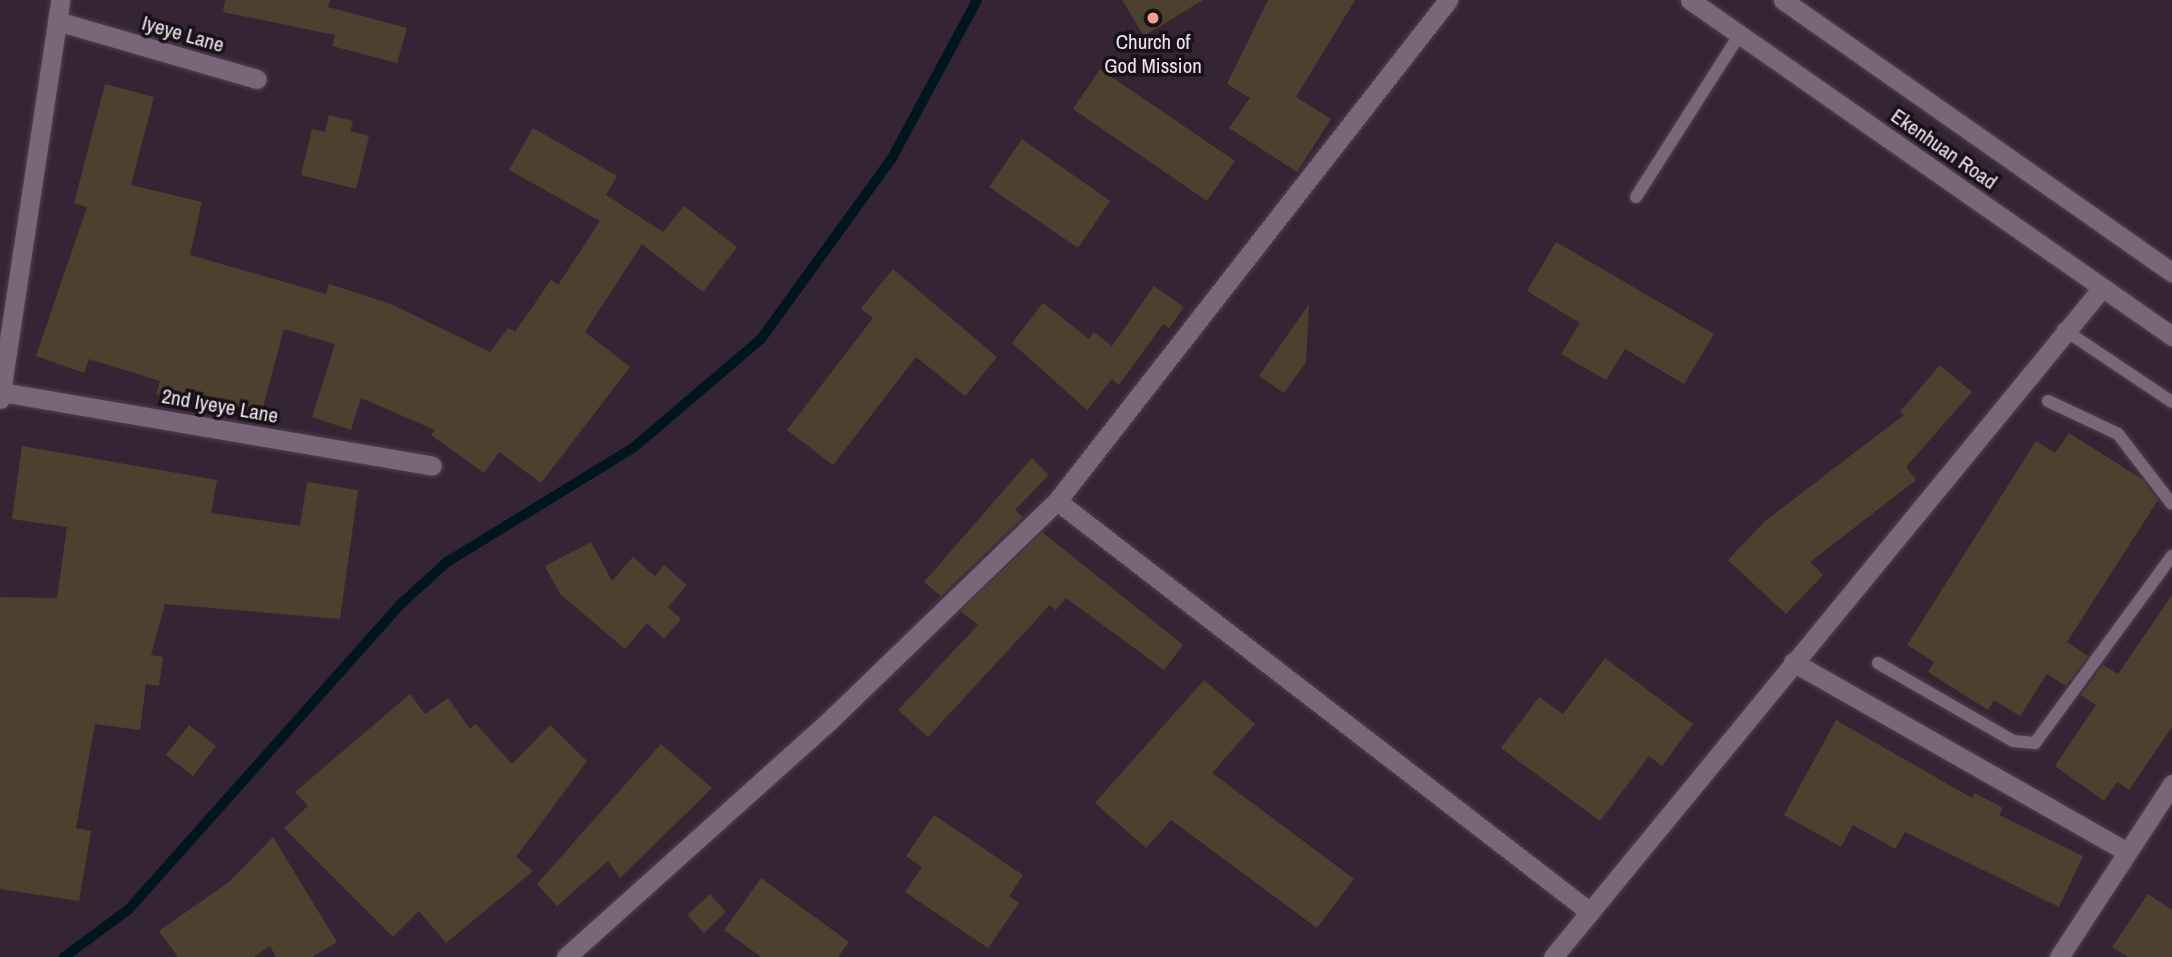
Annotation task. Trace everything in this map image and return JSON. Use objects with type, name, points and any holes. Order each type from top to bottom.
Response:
[{"type":"street","points":[[1,396],[60,0]]},
{"type":"street","points":[[566,957],[828,722],[1057,501],[1448,0]]},
{"type":"street","name":"Ekenhuan Road","points":[[1690,0],[2172,336]]},
{"type":"street","name":"Ekenhuan Road","points":[[1783,0],[2172,272]]},
{"type":"street","name":"Iyeye Lane","points":[[57,21],[257,79]]},
{"type":"street","points":[[1553,957],[2063,329],[2102,288]]},
{"type":"street","name":"2nd Iyeye Lane","points":[[1,396],[432,466]]},
{"type":"street","points":[[1057,501],[1590,912]]},
{"type":"street","points":[[1793,662],[2127,852]]},
{"type":"street","points":[[2059,957],[2172,784]]},
{"type":"lane","points":[[1636,197],[1740,34]]},
{"type":"lane","points":[[2063,329],[2172,402]]},
{"type":"lane","points":[[2048,401],[2118,434],[2172,503]]},
{"type":"lane","points":[[1878,663],[2012,741],[2035,743],[2172,556]]},
{"type":"building","points":[[225,0],[330,0],[328,7],[407,28],[397,63],[332,46],[335,35],[223,12]]},
{"type":"building","name":"Church of God Mission","points":[[1122,0],[1203,0],[1144,36]]},
{"type":"building","points":[[1268,0],[1355,0],[1296,97],[1331,119],[1297,172],[1229,128],[1250,98],[1227,84]]},
{"type":"building","points":[[1100,69],[1235,161],[1207,201],[1073,109]]},
{"type":"building","points":[[105,84],[154,97],[131,185],[202,202],[190,255],[326,294],[329,284],[391,304],[490,352],[508,328],[515,332],[551,280],[558,285],[600,221],[509,170],[533,128],[617,176],[606,195],[663,232],[684,206],[737,247],[703,292],[642,244],[585,332],[630,367],[541,483],[499,452],[484,473],[431,435],[435,430],[361,398],[351,430],[312,417],[335,344],[284,329],[261,415],[190,396],[187,404],[156,394],[160,381],[89,359],[84,373],[36,356],[87,207],[74,203]]},
{"type":"building","points":[[329,115],[353,121],[350,131],[369,136],[356,189],[301,175],[312,129],[325,132]]},
{"type":"building","points":[[1022,139],[1110,201],[1078,248],[989,187]]},
{"type":"building","points":[[1556,242],[1714,334],[1684,384],[1625,349],[1606,380],[1561,354],[1580,323],[1527,291]]},
{"type":"building","points":[[893,269],[997,357],[965,396],[916,357],[833,465],[787,430],[873,318],[861,308]]},
{"type":"building","points":[[1154,286],[1184,307],[1169,328],[1163,324],[1119,385],[1112,379],[1087,410],[1012,343],[1043,303],[1089,339],[1094,332],[1112,346]]},
{"type":"building","points":[[1309,304],[1306,362],[1284,393],[1259,376]]},
{"type":"building","points":[[1940,365],[1972,392],[1906,467],[1916,480],[1810,562],[1823,575],[1786,614],[1728,560],[1765,521],[1904,415],[1900,412]]},
{"type":"building","points":[[2069,433],[2142,479],[2158,500],[2067,642],[2088,656],[2066,686],[2047,674],[2020,716],[1994,700],[1988,710],[1928,672],[1934,662],[1907,645],[2036,441],[2055,453]]},
{"type":"building","points":[[22,446],[217,480],[211,513],[300,526],[307,482],[358,490],[340,619],[165,604],[151,655],[163,657],[159,686],[146,684],[140,730],[95,724],[76,828],[91,831],[79,901],[0,889],[0,597],[57,598],[67,527],[12,519]]},
{"type":"building","points":[[1032,458],[1049,475],[1015,510],[1023,517],[941,596],[924,582]]},
{"type":"building","points":[[1042,532],[1183,645],[1164,670],[1066,598],[1056,610],[1050,605],[928,737],[898,710],[978,625],[960,611]]},
{"type":"building","points":[[591,542],[612,581],[633,557],[655,576],[664,565],[687,585],[668,607],[681,619],[664,639],[647,623],[625,649],[560,594],[545,566]]},
{"type":"building","points":[[2172,595],[2172,727],[2129,790],[2117,782],[2104,801],[2055,766],[2096,705],[2081,695],[2103,665],[2118,674]]},
{"type":"building","points":[[1605,658],[1693,724],[1662,766],[1649,756],[1600,821],[1501,748],[1539,697],[1563,714]]},
{"type":"building","points":[[1204,680],[1255,724],[1212,773],[1354,879],[1317,928],[1171,820],[1146,848],[1095,803]]},
{"type":"building","points":[[410,694],[425,714],[448,698],[470,729],[476,724],[512,764],[550,725],[587,761],[516,857],[533,871],[446,943],[419,911],[393,937],[284,828],[308,806],[295,792]]},
{"type":"building","points":[[1836,720],[1972,798],[1975,793],[2003,808],[1999,815],[2083,856],[2059,907],[1905,832],[1895,849],[1853,825],[1841,847],[1784,815]]},
{"type":"building","points":[[189,725],[216,746],[193,776],[166,755]]},
{"type":"building","points":[[661,744],[712,788],[620,878],[608,861],[557,906],[537,884]]},
{"type":"building","points":[[934,815],[1023,875],[1009,896],[1019,903],[988,948],[905,892],[922,867],[906,856]]},
{"type":"building","points":[[273,837],[337,942],[312,957],[276,957],[270,946],[254,957],[178,957],[159,931],[229,882]]},
{"type":"building","points":[[761,878],[849,942],[838,957],[761,957],[724,930]]},
{"type":"building","points":[[710,894],[726,912],[704,933],[687,915]]},
{"type":"building","points":[[2148,894],[2172,910],[2172,957],[2128,957],[2112,947]]},
{"type":"waterway","points":[[64,957],[129,909],[403,602],[447,562],[633,448],[761,339],[892,158],[977,0]]},
{"type":"place","name":"Church of God Mission","points":[[1153,18]]}]
